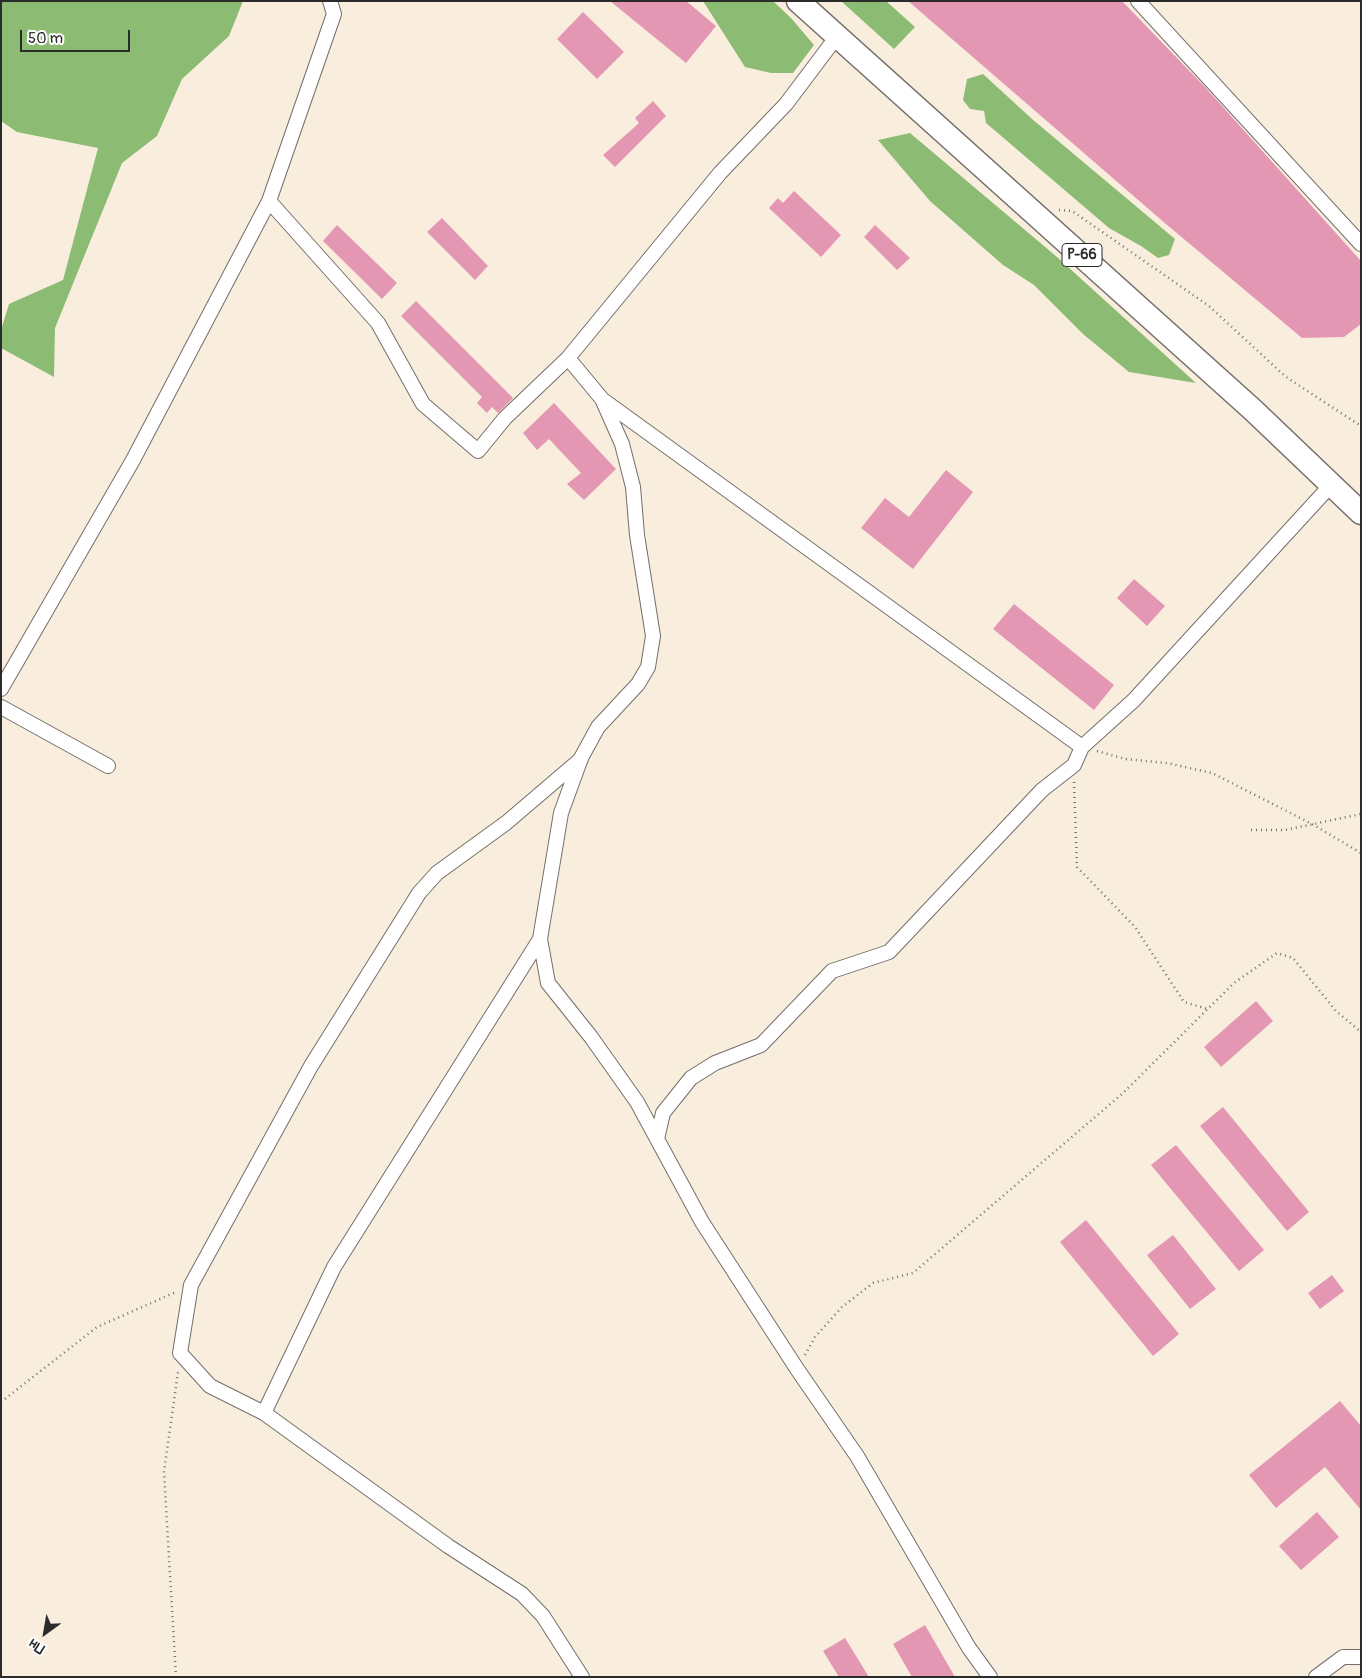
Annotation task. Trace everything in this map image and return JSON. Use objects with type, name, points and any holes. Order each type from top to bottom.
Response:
[{"type":"main road","name":"Р-66","points":[[798,1],[1254,410],[1361,513]]},
{"type":"street","points":[[1,689],[133,460],[268,201],[334,14],[330,1]]},
{"type":"street","points":[[1138,1],[1361,244]]},
{"type":"street","points":[[268,201],[378,323],[423,404],[478,451],[505,418],[568,358],[720,173],[786,104],[838,35]]},
{"type":"street","points":[[568,358],[602,399],[1082,747]]},
{"type":"street","points":[[602,399],[622,444],[633,487],[637,535],[653,636],[648,667],[638,684],[598,727],[582,758],[561,814],[540,939],[548,983],[591,1037],[637,1102],[702,1222],[797,1369],[858,1456],[969,1648],[990,1677]]},
{"type":"street","points":[[657,1139],[663,1113],[691,1078],[715,1063],[761,1045],[832,971],[889,952],[1042,790],[1074,765],[1082,747],[1134,700],[1331,485]]},
{"type":"street","points":[[1,707],[108,766]]},
{"type":"street","points":[[582,758],[506,823],[437,873],[419,893],[311,1066],[191,1285],[180,1353],[210,1386],[264,1413],[448,1546],[522,1594],[543,1616],[582,1677]]},
{"type":"street","points":[[264,1413],[334,1268],[540,939]]},
{"type":"street","points":[[1316,1677],[1343,1656],[1361,1657]]},
{"type":"path","points":[[1030,208],[1072,210],[1209,306],[1286,377],[1361,426]]},
{"type":"path","points":[[1082,747],[1125,759],[1168,763],[1212,773],[1312,824],[1361,853]]},
{"type":"path","points":[[1074,765],[1077,867],[1135,927],[1184,1002],[1208,1009]]},
{"type":"path","points":[[1251,830],[1285,830],[1361,814]]},
{"type":"path","points":[[797,1369],[815,1337],[842,1307],[873,1283],[913,1272],[1122,1094],[1234,983],[1277,953],[1293,958],[1336,1011],[1361,1032]]},
{"type":"path","points":[[1,1402],[97,1327],[191,1285]]},
{"type":"path","points":[[176,1677],[164,1472],[180,1353]]},
{"type":"green space","points":[[1,1],[243,1],[229,36],[182,79],[157,136],[122,163],[55,328],[54,377],[1,348],[1,330],[9,304],[63,280],[98,148],[17,132],[1,121]]},
{"type":"green space","points":[[703,1],[773,1],[791,18],[814,45],[793,73],[771,73],[745,67]]},
{"type":"green space","points":[[841,1],[886,1],[915,27],[894,49]]},
{"type":"green space","points":[[983,74],[1032,119],[1175,239],[1169,255],[1158,258],[1109,228],[986,123],[984,111],[970,109],[963,100],[967,79]]},
{"type":"green space","points":[[910,133],[1057,257],[1196,383],[1129,372],[1083,334],[1034,285],[1003,265],[930,201],[878,140]]},
{"type":"building","points":[[610,1],[686,1],[716,26],[686,63]]},
{"type":"building","points":[[908,1],[1122,1],[1205,87],[1361,261],[1361,324],[1344,337],[1302,338],[1166,224]]},
{"type":"building","points":[[583,12],[624,52],[597,79],[557,39]]},
{"type":"building","points":[[653,101],[666,116],[615,167],[603,155],[639,123],[635,118]]},
{"type":"building","points":[[794,191],[841,235],[821,257],[769,208],[778,198],[783,203]]},
{"type":"building","points":[[442,218],[488,266],[475,280],[427,232]]},
{"type":"building","points":[[337,225],[397,283],[382,299],[323,241]]},
{"type":"building","points":[[875,225],[910,258],[897,270],[864,237]]},
{"type":"building","points":[[416,301],[513,398],[498,413],[492,407],[487,413],[477,403],[482,397],[401,316]]},
{"type":"building","points":[[554,403],[616,469],[584,500],[567,484],[581,473],[549,439],[537,450],[523,433]]},
{"type":"building","points":[[946,470],[973,492],[913,569],[861,528],[885,498],[909,517]]},
{"type":"building","points":[[1134,579],[1165,606],[1147,626],[1117,598]]},
{"type":"building","points":[[1014,604],[1114,685],[1094,710],[993,629]]},
{"type":"building","points":[[1256,1001],[1273,1021],[1221,1067],[1204,1047]]},
{"type":"building","points":[[1223,1107],[1309,1212],[1287,1231],[1200,1126]]},
{"type":"building","points":[[1176,1145],[1264,1250],[1239,1271],[1151,1165]]},
{"type":"building","points":[[1086,1220],[1179,1334],[1153,1356],[1060,1242]]},
{"type":"building","points":[[1173,1235],[1216,1289],[1190,1309],[1147,1255]]},
{"type":"building","points":[[1332,1275],[1344,1291],[1320,1309],[1308,1293]]},
{"type":"building","points":[[1340,1401],[1361,1426],[1361,1510],[1325,1467],[1276,1508],[1249,1475]]},
{"type":"building","points":[[1317,1512],[1339,1537],[1301,1570],[1279,1546]]},
{"type":"building","points":[[925,1625],[955,1677],[912,1677],[893,1644]]},
{"type":"building","points":[[845,1638],[869,1677],[839,1677],[823,1651]]}]
